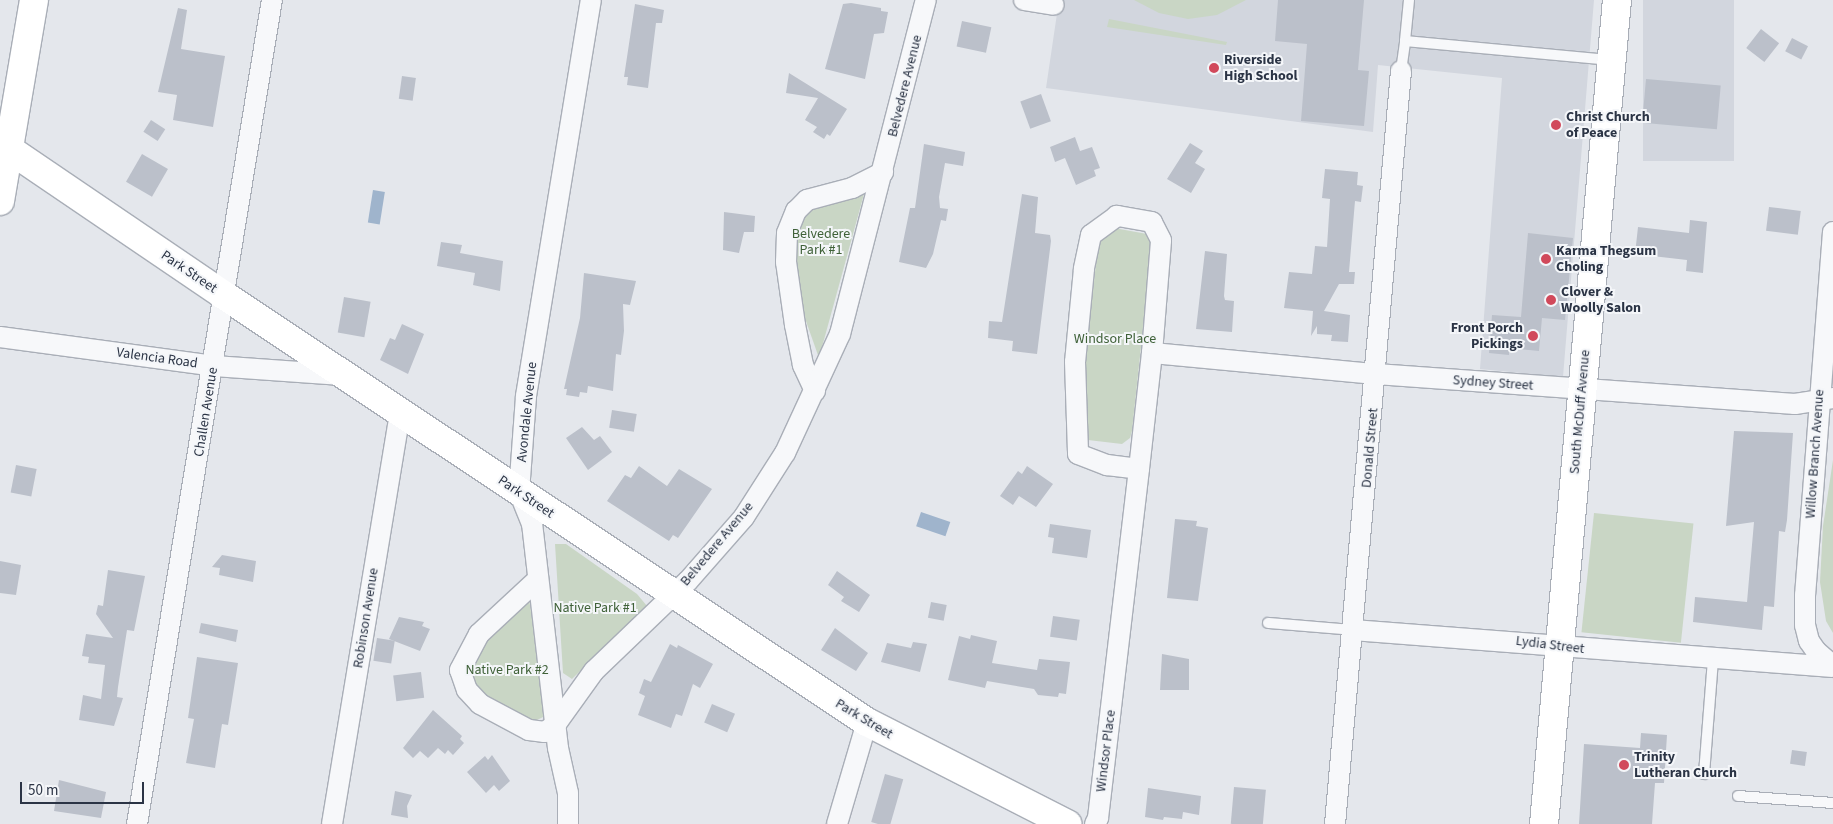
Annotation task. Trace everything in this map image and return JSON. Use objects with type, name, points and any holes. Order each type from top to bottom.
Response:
[{"type":"street","points":[[0,201],[4,146],[34,0]]},
{"type":"street","name":"Challen Avenue","points":[[137,824],[214,366],[222,294],[272,0]]},
{"type":"street","name":"Avondale Avenue","points":[[568,824],[568,793],[556,724],[549,657],[536,580],[532,524],[519,492],[526,396],[591,0]]},
{"type":"street","name":"Belvedere Avenue","points":[[556,724],[594,671],[688,581],[744,517],[785,453],[840,334],[926,0]]},
{"type":"street","points":[[1024,0],[1054,5]]},
{"type":"street","name":"South McDuff Avenue","points":[[1544,824],[1611,60],[1612,0]]},
{"type":"street","name":"Donald Street","points":[[1335,824],[1376,374],[1401,71]]},
{"type":"street","name":"Park Street","points":[[4,146],[672,595],[867,722],[1068,824]]},
{"type":"street","points":[[815,391],[803,365],[797,333],[786,262],[787,233],[796,211],[807,200],[852,188],[883,172]]},
{"type":"street","name":"Windsor Place","points":[[1095,824],[1139,469],[1152,353],[1161,240],[1152,222],[1118,216],[1091,235],[1084,269],[1074,362],[1078,454],[1107,465],[1139,469]]},
{"type":"street","name":"Willow Branch Avenue","points":[[1833,232],[1826,400],[1805,625],[1816,651],[1833,667]]},
{"type":"street","name":"Valencia Road","points":[[0,336],[214,366],[344,375]]},
{"type":"street","name":"Sydney Street","points":[[1152,353],[1376,374],[1582,390],[1795,404],[1826,400]]},
{"type":"street","name":"Robinson Avenue","points":[[332,824],[400,412]]},
{"type":"street","points":[[536,580],[479,634],[460,670],[467,690],[480,704],[529,730],[545,732],[556,724]]},
{"type":"street","name":"Lydia Street","points":[[1353,630],[1539,643],[1560,648],[1713,660],[1833,667]]},
{"type":"street","points":[[837,824],[867,722]]},
{"type":"lane","points":[[1401,71],[1409,0]]},
{"type":"lane","points":[[1405,41],[1611,60]]},
{"type":"lane","name":"Lydia Street","points":[[1268,623],[1353,630]]},
{"type":"lane","points":[[1704,774],[1713,660]]},
{"type":"lane","points":[[1738,796],[1833,802]]},
{"type":"shaded area","name":"Riverside High School","points":[[1059,0],[1594,0],[1563,377],[1480,369],[1502,78],[1378,65],[1373,132],[1046,88]]},
{"type":"shaded area","points":[[1643,0],[1734,0],[1734,161],[1643,161]]},
{"type":"green space","points":[[1134,0],[1246,0],[1217,15],[1188,19],[1159,13]]},
{"type":"green space","points":[[1109,19],[1227,42],[1226,45],[1107,27]]},
{"type":"green space","name":"Belvedere Park #1","points":[[864,194],[819,358],[801,307],[793,237],[799,222],[814,206],[835,198]]},
{"type":"green space","name":"Windsor Place","points":[[1114,228],[1147,234],[1152,244],[1132,431],[1130,438],[1122,444],[1088,440],[1082,436],[1078,422],[1099,237]]},
{"type":"green space","points":[[1833,460],[1833,633],[1826,621],[1820,582],[1823,526]]},
{"type":"green space","points":[[1594,513],[1693,523],[1681,643],[1581,632]]},
{"type":"green space","name":"Native Park #1","points":[[555,544],[566,544],[637,594],[647,606],[572,679],[563,673]]},
{"type":"green space","name":"Native Park #2","points":[[529,599],[547,715],[533,722],[485,697],[472,678],[471,661],[487,638]]},
{"type":"water","points":[[373,190],[385,192],[380,224],[368,223]]},
{"type":"water","points":[[921,512],[950,522],[945,536],[916,526]]},
{"type":"building","points":[[1278,0],[1364,0],[1358,70],[1369,71],[1364,126],[1301,121],[1307,44],[1275,41]]},
{"type":"building","points":[[851,3],[881,8],[881,11],[888,12],[884,33],[874,34],[865,79],[825,69],[843,4]]},
{"type":"building","points":[[635,4],[664,10],[662,23],[656,23],[648,88],[627,85],[628,77],[624,77]]},
{"type":"building","points":[[178,8],[187,10],[181,49],[225,56],[213,127],[173,120],[177,95],[158,92]]},
{"type":"building","points":[[962,21],[991,27],[986,53],[957,46]]},
{"type":"building","points":[[1761,29],[1779,43],[1764,62],[1746,48]]},
{"type":"building","points":[[1792,38],[1808,46],[1801,60],[1785,51]]},
{"type":"building","points":[[789,73],[847,109],[830,136],[827,134],[824,139],[813,132],[817,127],[805,120],[818,98],[786,93]]},
{"type":"building","points":[[402,76],[416,78],[413,101],[399,99]]},
{"type":"building","points":[[1646,79],[1721,86],[1717,129],[1642,123]]},
{"type":"building","points":[[1041,94],[1051,121],[1030,129],[1020,102]]},
{"type":"building","points":[[151,120],[165,129],[158,141],[143,132]]},
{"type":"building","points":[[1075,137],[1080,151],[1092,147],[1100,168],[1094,170],[1096,176],[1076,185],[1065,158],[1055,162],[1050,147]]},
{"type":"building","points":[[1190,143],[1203,151],[1195,163],[1205,169],[1191,193],[1167,179]]},
{"type":"building","points":[[924,144],[965,152],[963,166],[945,163],[939,197],[940,208],[948,209],[946,221],[941,220],[933,254],[926,268],[899,262],[910,208],[915,208]]},
{"type":"building","points":[[142,154],[168,169],[152,197],[126,182]]},
{"type":"building","points":[[1325,169],[1358,172],[1357,185],[1363,186],[1361,202],[1355,201],[1349,272],[1355,272],[1354,284],[1339,284],[1324,311],[1350,315],[1348,342],[1331,341],[1332,335],[1317,334],[1317,326],[1311,336],[1313,311],[1284,308],[1289,272],[1312,274],[1315,246],[1327,247],[1330,199],[1322,198]]},
{"type":"building","points":[[1022,194],[1038,197],[1035,233],[1050,235],[1051,241],[1037,354],[1012,351],[1013,341],[988,338],[989,321],[1002,322]]},
{"type":"building","points":[[1769,207],[1801,211],[1798,235],[1766,231]]},
{"type":"building","points":[[724,212],[755,216],[754,232],[744,232],[739,253],[723,250]]},
{"type":"building","points":[[1690,220],[1707,222],[1703,273],[1686,271],[1687,260],[1635,254],[1638,227],[1689,233]]},
{"type":"building","points":[[1528,233],[1573,238],[1565,320],[1542,318],[1539,351],[1509,348],[1509,355],[1489,353],[1492,315],[1521,317]]},
{"type":"building","points":[[441,242],[462,245],[460,253],[503,261],[500,291],[473,285],[475,273],[437,266]]},
{"type":"building","points":[[1205,251],[1227,254],[1224,296],[1225,300],[1234,301],[1232,332],[1196,329]]},
{"type":"building","points":[[584,273],[636,281],[630,305],[623,304],[624,331],[621,355],[616,354],[613,391],[588,386],[587,393],[580,392],[579,397],[566,395],[567,389],[564,389],[580,318]]},
{"type":"building","points":[[344,297],[371,302],[364,337],[338,332]]},
{"type":"building","points":[[402,324],[424,334],[408,374],[380,360],[390,338],[395,340]]},
{"type":"building","points":[[612,410],[637,414],[634,432],[609,428]]},
{"type":"building","points":[[582,427],[594,440],[600,436],[612,452],[588,470],[566,438]]},
{"type":"building","points":[[1734,431],[1793,433],[1787,520],[1785,532],[1779,531],[1774,607],[1764,606],[1762,630],[1693,622],[1695,597],[1747,602],[1754,522],[1726,526]]},
{"type":"building","points":[[16,465],[37,469],[31,496],[11,492]]},
{"type":"building","points":[[639,466],[667,486],[679,469],[712,489],[678,538],[673,535],[669,541],[607,501],[625,475],[631,478]]},
{"type":"building","points":[[1027,466],[1053,484],[1036,507],[1019,496],[1013,505],[1000,496],[1018,471],[1022,474]]},
{"type":"building","points":[[1175,519],[1197,521],[1196,526],[1208,528],[1198,601],[1167,598]]},
{"type":"building","points":[[1050,524],[1091,530],[1087,558],[1052,553],[1054,538],[1048,537]]},
{"type":"building","points":[[222,555],[256,561],[253,582],[219,575],[220,568],[212,567]]},
{"type":"building","points":[[0,561],[21,565],[16,595],[0,593]]},
{"type":"building","points":[[108,570],[145,576],[134,631],[127,630],[117,697],[123,698],[114,726],[79,720],[83,695],[101,699],[105,665],[88,663],[89,657],[82,656],[86,634],[113,638],[96,614],[98,605],[103,606]]},
{"type":"building","points":[[837,571],[870,595],[859,612],[841,601],[844,597],[828,585]]},
{"type":"building","points":[[931,602],[947,605],[944,621],[928,618]]},
{"type":"building","points":[[1053,616],[1080,620],[1077,641],[1050,637]]},
{"type":"building","points":[[399,617],[424,622],[422,626],[430,629],[420,651],[389,639]]},
{"type":"building","points":[[201,623],[238,630],[236,642],[199,633]]},
{"type":"building","points":[[835,628],[868,653],[856,671],[821,650]]},
{"type":"building","points":[[971,635],[997,641],[992,663],[1037,670],[1039,659],[1070,662],[1066,694],[1059,693],[1058,697],[1038,695],[1034,689],[987,681],[985,688],[948,680],[959,636],[970,639]]},
{"type":"building","points":[[377,638],[395,641],[391,664],[373,661]]},
{"type":"building","points":[[913,642],[927,644],[920,672],[881,662],[887,643],[911,648]]},
{"type":"building","points":[[670,644],[677,648],[678,645],[713,664],[700,688],[693,684],[682,716],[676,714],[671,728],[638,715],[645,696],[639,693],[644,679],[651,682]]},
{"type":"building","points":[[1162,654],[1189,659],[1189,690],[1160,690]]},
{"type":"building","points":[[197,657],[238,663],[228,725],[222,724],[215,768],[186,763],[194,719],[188,718]]},
{"type":"building","points":[[421,672],[424,698],[396,701],[393,675]]},
{"type":"building","points":[[712,704],[735,714],[727,732],[704,722]]},
{"type":"building","points":[[433,710],[462,736],[460,739],[464,743],[453,755],[448,750],[445,754],[438,748],[428,758],[420,751],[413,758],[403,748]]},
{"type":"building","name":"Trinity Lutheran Church","points":[[1641,733],[1667,735],[1664,783],[1655,783],[1652,824],[1579,824],[1584,744],[1640,748]]},
{"type":"building","points":[[1792,750],[1807,752],[1805,766],[1790,764]]},
{"type":"building","points":[[492,755],[510,781],[499,791],[494,785],[486,793],[467,772],[485,756],[488,760]]},
{"type":"building","points":[[885,774],[903,779],[890,824],[871,822]]},
{"type":"building","points":[[59,780],[106,792],[101,818],[54,811]]},
{"type":"building","points":[[1234,787],[1266,790],[1263,824],[1231,824]]},
{"type":"building","points":[[1148,788],[1201,796],[1199,815],[1183,812],[1182,819],[1164,817],[1163,820],[1145,817]]},
{"type":"building","points":[[395,791],[412,795],[407,806],[408,818],[391,815]]},
{"type":"place","name":"Riverside High School","points":[[1214,68]]},
{"type":"place","name":"Christ Church of Peace","points":[[1556,125]]},
{"type":"place","name":"Karma Thegsum Choling","points":[[1546,259]]},
{"type":"place","name":"Clover & Woolly Salon","points":[[1551,300]]},
{"type":"place","name":"Front Porch Pickings","points":[[1533,336]]},
{"type":"place","name":"Trinity Lutheran Church","points":[[1624,765]]}]
